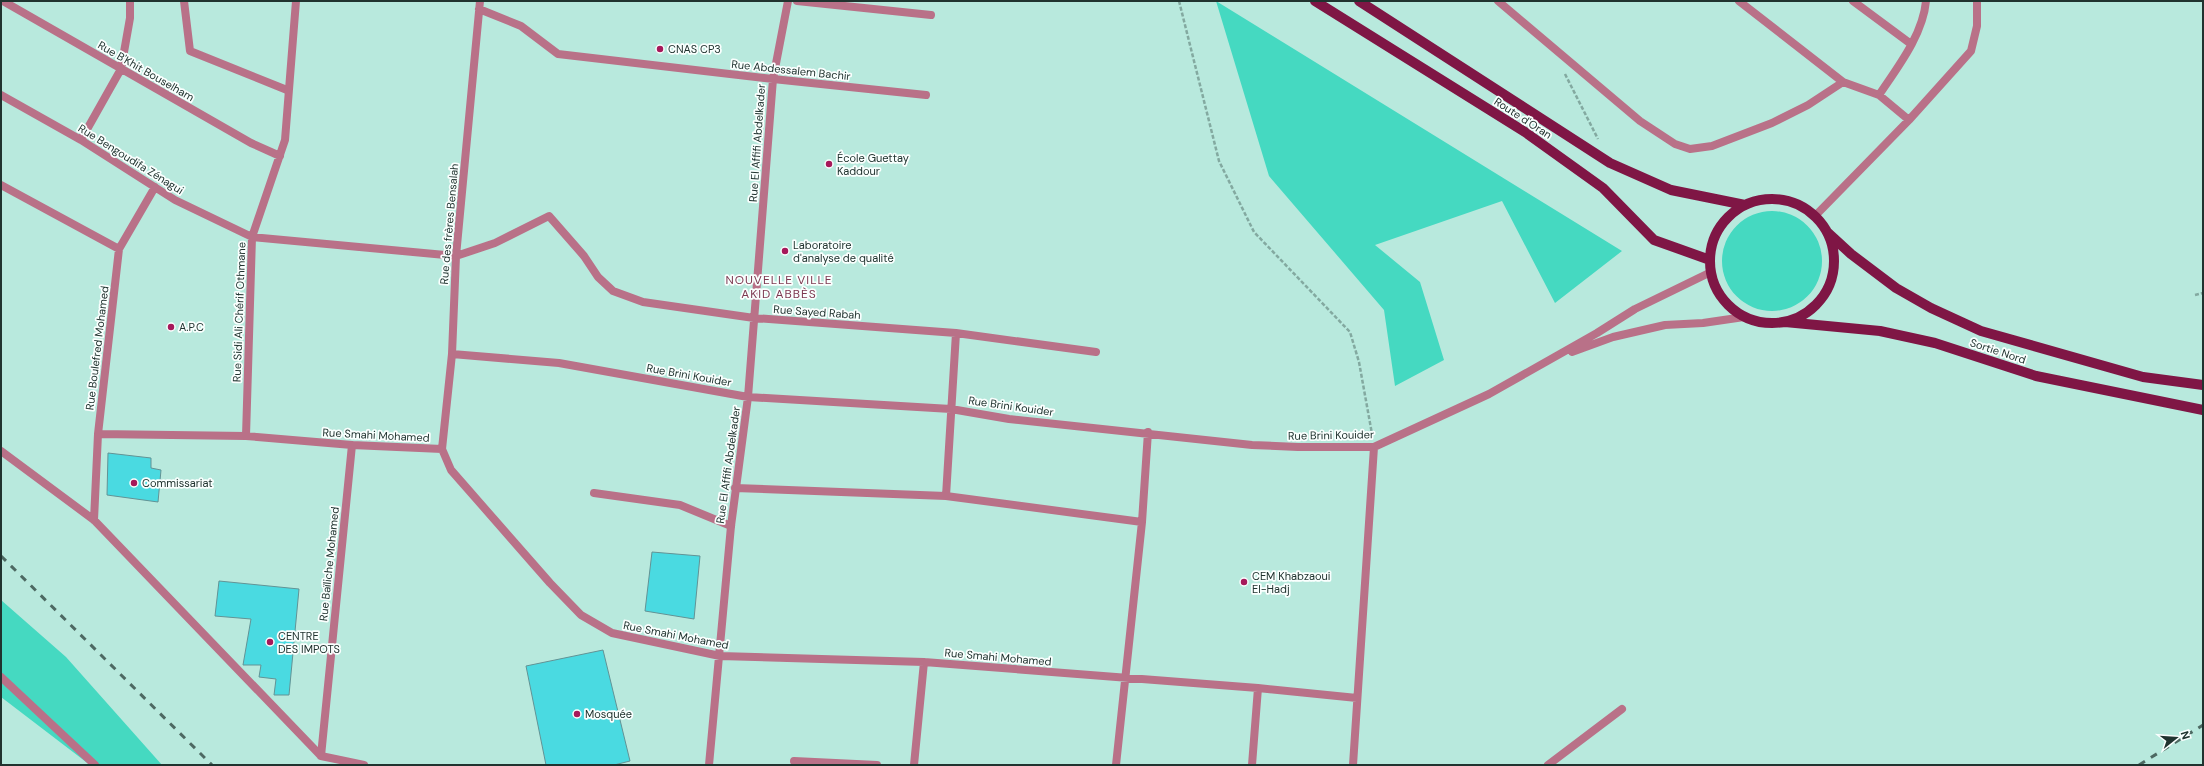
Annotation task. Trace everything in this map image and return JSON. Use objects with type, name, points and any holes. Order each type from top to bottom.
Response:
[{"type":"main road","name":"Route d'Oran","points":[[1315,1],[1525,132],[1603,188],[1654,240],[1710,260]]},
{"type":"main road","name":"Route d'Oran","points":[[1359,1],[1610,163],[1671,190],[1745,205]]},
{"type":"main road","points":[[1827,232],[1834,250],[1834,269],[1829,288],[1818,304],[1803,316],[1785,322],[1771,324],[1744,317],[1732,309],[1722,298],[1711,272],[1710,260],[1713,243],[1720,228],[1731,214],[1745,205],[1763,199],[1782,199],[1800,205],[1815,216],[1827,232],[1851,254],[1896,288],[1931,308],[1981,331],[2143,377],[2203,385]]},
{"type":"main road","name":"Sortie Nord","points":[[1785,322],[1880,331],[1935,343],[2036,376],[2203,410]]},
{"type":"street","name":"Rue B'Khit Bouselham","points":[[3,1],[251,142],[280,156]]},
{"type":"street","points":[[81,140],[121,69],[130,18],[130,1]]},
{"type":"street","points":[[184,1],[190,51],[287,90]]},
{"type":"street","name":"Rue Sidi Ali Chérif Othmane","points":[[246,436],[252,237],[285,140],[287,90],[296,1]]},
{"type":"street","name":"Rue El Affifi Abdelkader","points":[[709,765],[735,488],[748,397],[773,79],[788,1]]},
{"type":"street","points":[[797,1],[931,15]]},
{"type":"street","points":[[1498,1],[1640,121],[1675,144],[1690,149],[1712,146],[1772,123],[1808,105],[1843,82]]},
{"type":"street","points":[[1739,1],[1843,82],[1879,95],[1909,120]]},
{"type":"street","points":[[1853,1],[1911,44]]},
{"type":"street","points":[[1879,95],[1911,44],[1921,22],[1926,1]]},
{"type":"street","points":[[1815,216],[1909,120],[1970,51],[1977,26],[1977,1]]},
{"type":"street","name":"Rue Abdessalem Bachir","points":[[480,5],[521,26],[558,54],[926,95]]},
{"type":"street","name":"Rue des frères Bensalah","points":[[442,449],[452,354],[456,256],[480,5]]},
{"type":"street","name":"Rue Bengoudifa Zénagui","points":[[1,95],[81,140],[175,200],[252,237]]},
{"type":"street","points":[[1,185],[120,249]]},
{"type":"street","name":"Rue Boulefred Mohamed","points":[[94,520],[98,434],[120,249],[154,187]]},
{"type":"street","name":"Rue Sayed Rabah","points":[[456,256],[495,243],[549,216],[584,256],[598,277],[613,291],[643,302],[754,318],[956,333],[1096,352]]},
{"type":"street","points":[[252,237],[456,256]]},
{"type":"street","points":[[1549,361],[1635,309],[1711,272]]},
{"type":"street","points":[[1549,361],[1613,337],[1665,325],[1703,323],[1744,317]]},
{"type":"street","points":[[946,496],[956,333]]},
{"type":"street","name":"Rue Brini Kouider","points":[[452,354],[560,363],[748,397],[951,409],[1009,419],[1148,432],[1252,445],[1298,447],[1374,447],[1438,419],[1549,361]]},
{"type":"street","points":[[1116,765],[1142,522],[1148,432]]},
{"type":"street","name":"Rue Smahi Mohamed","points":[[98,434],[246,436],[352,445],[442,449],[451,470],[550,583],[581,615],[612,633],[720,656],[924,662],[1124,679],[1258,688],[1357,698]]},
{"type":"street","name":"Rue Baïliche Mohamed","points":[[321,756],[352,445]]},
{"type":"street","points":[[1353,765],[1374,447]]},
{"type":"street","points":[[1,451],[94,520],[321,756],[364,765]]},
{"type":"street","points":[[735,488],[946,496],[1142,522]]},
{"type":"street","points":[[594,493],[680,505],[731,526]]},
{"type":"street","points":[[914,765],[924,662]]},
{"type":"street","points":[[1,677],[95,765]]},
{"type":"street","points":[[1252,765],[1258,688]]},
{"type":"street","points":[[1548,765],[1622,709]]},
{"type":"street","points":[[794,762],[877,765]]},
{"type":"path","points":[[1179,1],[1219,161],[1254,232],[1350,332],[1359,362],[1374,447]]},
{"type":"path","points":[[1564,73],[1600,142]]},
{"type":"path","points":[[2195,294],[2203,293]]},
{"type":"green space","points":[[1216,1],[1622,251],[1555,303],[1502,201],[1375,245],[1420,282],[1444,360],[1395,386],[1384,310],[1269,176]]},
{"type":"green space","points":[[1772,211],[1782,212],[1800,219],[1814,233],[1821,251],[1821,271],[1814,289],[1800,303],[1782,310],[1772,311],[1762,310],[1744,303],[1730,289],[1723,271],[1722,261],[1723,251],[1730,233],[1744,219],[1762,212]]},
{"type":"green space","points":[[1,600],[66,657],[162,765],[90,765],[1,697]]},
{"type":"building","name":"Commissariat","points":[[108,453],[151,458],[151,468],[161,470],[158,502],[107,495]]},
{"type":"building","points":[[652,552],[700,556],[694,619],[645,611]]},
{"type":"building","name":"CENTRE DES IMPOTS","points":[[219,581],[299,589],[289,695],[274,695],[276,679],[259,677],[261,665],[243,665],[251,619],[215,616]]},
{"type":"building","name":"Mosquée","points":[[603,650],[630,761],[614,765],[546,765],[526,666]]},
{"type":"railway","points":[[1,556],[212,765]]},
{"type":"railway","points":[[2139,765],[2203,725]]},
{"type":"place","name":"CNAS CP3","points":[[660,49]]},
{"type":"place","name":"École Guettay Kaddour","points":[[829,164]]},
{"type":"place","name":"Laboratoire d'analyse de qualité","points":[[785,251]]},
{"type":"place","name":"A.P.C","points":[[171,327]]},
{"type":"place","name":"Commissariat","points":[[134,483]]},
{"type":"place","name":"CEM Khabzaoui El-Hadj","points":[[1244,582]]},
{"type":"place","name":"CENTRE DES IMPOTS","points":[[270,642]]},
{"type":"place","name":"Mosquée","points":[[577,714]]},
{"type":"district","name":"NOUVELLE VILLE AKID ABBÈS","points":[[779,287]]}]
